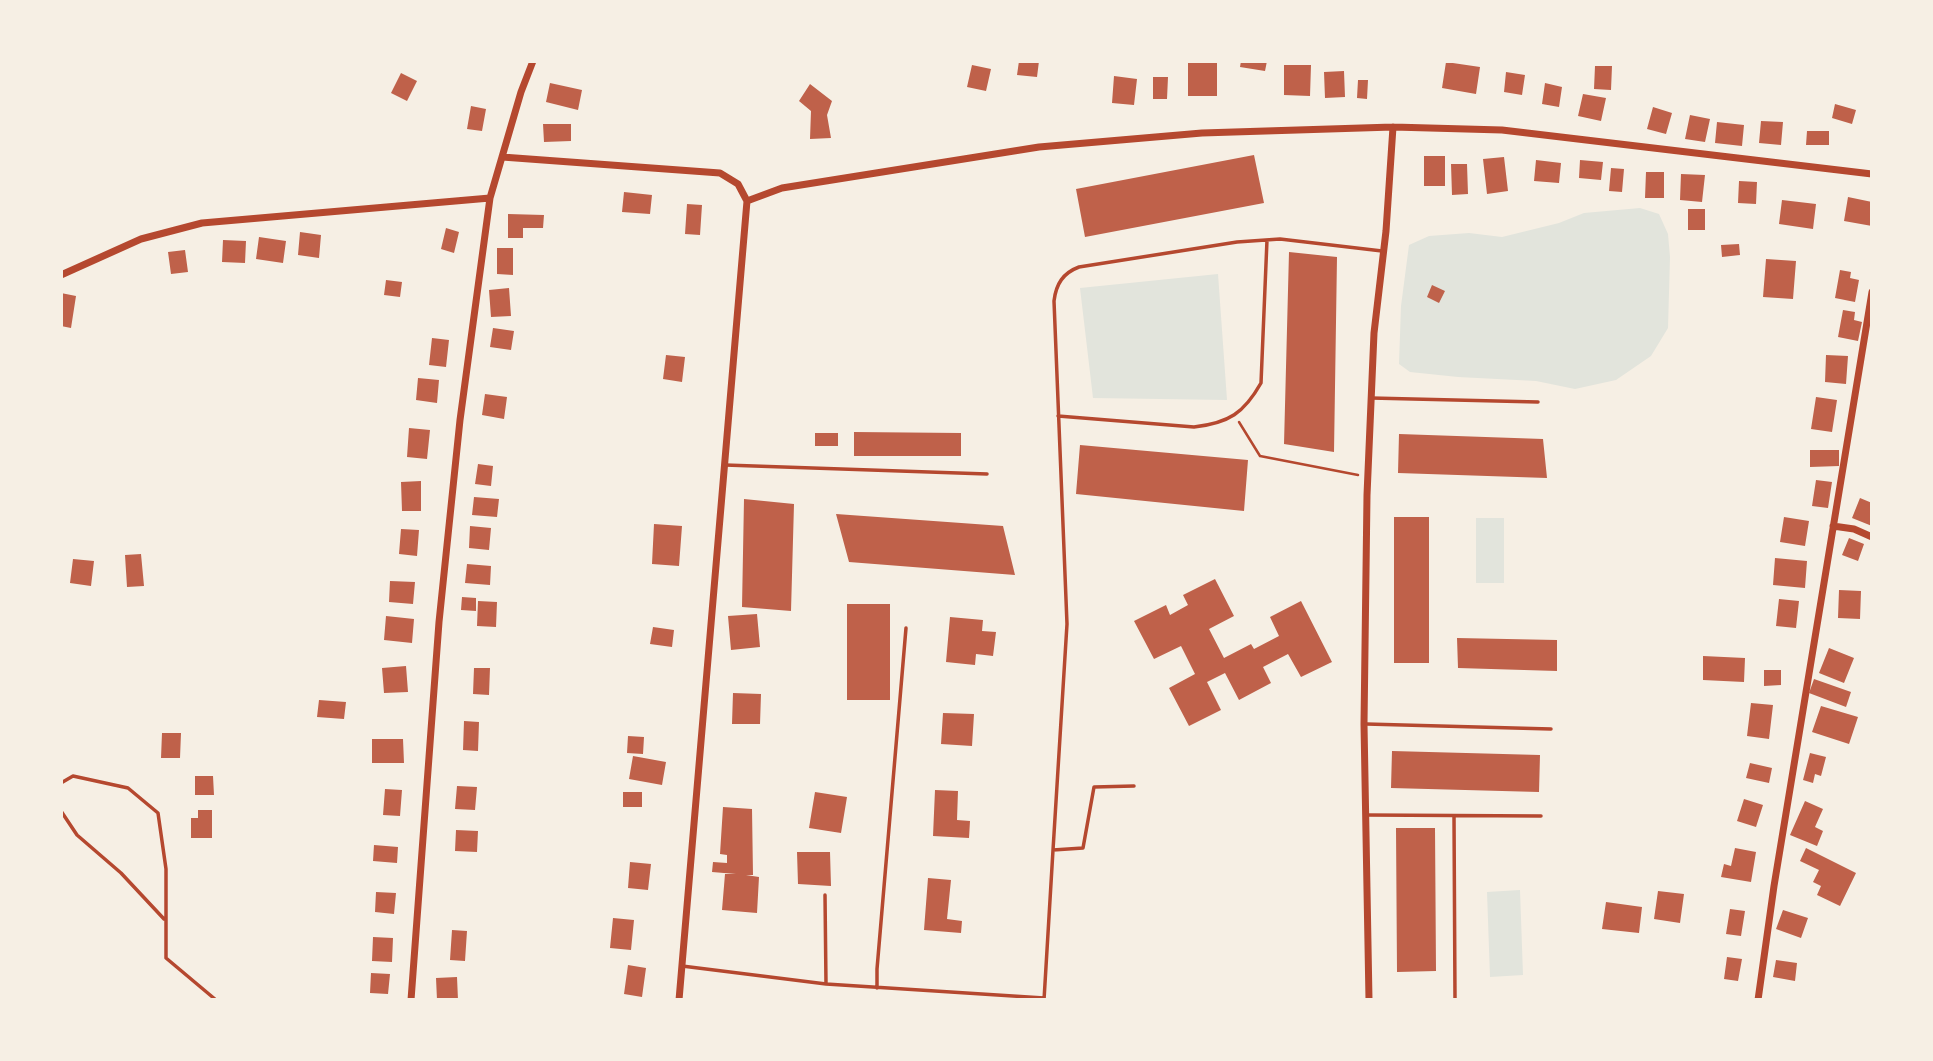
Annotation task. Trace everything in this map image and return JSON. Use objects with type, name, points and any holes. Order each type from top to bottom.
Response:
[{"type":"street","points":[[411,1000],[439,622],[460,420],[489,198],[533,61]]},
{"type":"street","points":[[747,201],[782,188],[1039,147],[1202,132],[1393,127],[1502,130],[1872,174]]},
{"type":"street","points":[[1369,1000],[1364,724],[1367,477],[1374,333],[1384,251],[1393,127]]},
{"type":"street","points":[[502,157],[720,173],[738,184],[747,201],[679,1000]]},
{"type":"street","points":[[61,275],[142,239],[202,223],[489,198]]},
{"type":"street","points":[[1758,1000],[1872,292]]},
{"type":"street","points":[[1833,526],[1854,529],[1872,537]]},
{"type":"lane","points":[[682,967],[826,984],[1044,999],[1067,624],[1054,301],[1056,290],[1065,275],[1080,267],[1237,242],[1287,239],[1384,251]]},
{"type":"lane","points":[[1058,416],[1194,427],[1216,425],[1235,416],[1251,401],[1261,383],[1267,240]]},
{"type":"lane","points":[[1371,398],[1538,402]]},
{"type":"lane","points":[[723,465],[987,474]]},
{"type":"lane","points":[[877,988],[905,628]]},
{"type":"lane","points":[[1364,724],[1551,729]]},
{"type":"lane","points":[[61,783],[73,776],[128,788],[158,813],[166,869],[166,958],[216,1000]]},
{"type":"lane","points":[[1053,850],[1083,848],[1094,787],[1134,786]]},
{"type":"lane","points":[[61,810],[77,835],[121,873],[166,920]]},
{"type":"lane","points":[[1366,815],[1541,816]]},
{"type":"lane","points":[[1454,816],[1455,1000]]},
{"type":"lane","points":[[825,895],[826,984]]},
{"type":"path","points":[[1235,416],[1260,456],[1367,477]]},
{"type":"shaded area","points":[[1640,208],[1659,214],[1668,234],[1668,328],[1651,356],[1616,380],[1575,389],[1536,381],[1410,372],[1399,364],[1401,306],[1409,245],[1429,236],[1469,233],[1502,237],[1559,223],[1584,213]]},
{"type":"shaded area","points":[[1218,274],[1227,400],[1093,398],[1080,288]]},
{"type":"shaded area","points":[[1476,518],[1504,518],[1504,583],[1476,583]]},
{"type":"shaded area","points":[[1520,890],[1523,975],[1490,977],[1487,892]]},
{"type":"building","points":[[1019,61],[1039,61],[1037,77],[1017,75]]},
{"type":"building","points":[[1188,61],[1217,61],[1217,96],[1188,96]]},
{"type":"building","points":[[1241,61],[1267,61],[1265,71],[1240,67]]},
{"type":"building","points":[[1446,62],[1480,67],[1476,94],[1442,88]]},
{"type":"building","points":[[972,65],[991,69],[986,91],[967,87]]},
{"type":"building","points":[[1284,65],[1311,65],[1310,96],[1284,95]]},
{"type":"building","points":[[1595,66],[1612,66],[1611,90],[1594,89]]},
{"type":"building","points":[[1344,71],[1345,97],[1325,98],[1324,72]]},
{"type":"building","points":[[1506,72],[1525,75],[1522,95],[1504,92]]},
{"type":"building","points":[[401,73],[417,81],[407,101],[391,93]]},
{"type":"building","points":[[1114,76],[1137,79],[1134,105],[1112,103]]},
{"type":"building","points":[[1153,77],[1168,77],[1167,99],[1153,99]]},
{"type":"building","points":[[1358,80],[1368,80],[1367,99],[1357,98]]},
{"type":"building","points":[[550,83],[582,90],[578,110],[546,102]]},
{"type":"building","points":[[1545,83],[1562,87],[1559,107],[1542,104]]},
{"type":"building","points":[[810,84],[832,101],[827,115],[831,138],[810,139],[811,111],[799,101]]},
{"type":"building","points":[[1583,94],[1606,98],[1601,121],[1578,116]]},
{"type":"building","points":[[1835,104],[1856,110],[1852,124],[1832,118]]},
{"type":"building","points":[[471,106],[486,109],[482,131],[467,129]]},
{"type":"building","points":[[1653,107],[1672,113],[1666,134],[1647,129]]},
{"type":"building","points":[[1690,115],[1710,119],[1705,142],[1685,139]]},
{"type":"building","points":[[1761,121],[1783,122],[1781,145],[1759,143]]},
{"type":"building","points":[[1717,122],[1744,125],[1742,146],[1715,143]]},
{"type":"building","points":[[543,124],[571,124],[571,141],[544,142]]},
{"type":"building","points":[[1807,131],[1829,131],[1829,145],[1806,145]]},
{"type":"building","points":[[1254,155],[1264,203],[1085,237],[1076,189]]},
{"type":"building","points":[[1424,156],[1445,156],[1445,186],[1424,186]]},
{"type":"building","points":[[1504,157],[1508,191],[1487,194],[1483,159]]},
{"type":"building","points":[[1536,160],[1561,163],[1559,183],[1534,181]]},
{"type":"building","points":[[1580,160],[1603,162],[1601,180],[1579,178]]},
{"type":"building","points":[[1451,164],[1467,164],[1468,194],[1452,195]]},
{"type":"building","points":[[1611,168],[1624,169],[1622,192],[1609,191]]},
{"type":"building","points":[[1646,172],[1664,172],[1664,198],[1645,198]]},
{"type":"building","points":[[1681,174],[1705,175],[1702,202],[1680,200]]},
{"type":"building","points":[[1739,181],[1757,182],[1756,204],[1738,203]]},
{"type":"building","points":[[624,192],[652,195],[650,214],[622,212]]},
{"type":"building","points":[[1848,197],[1872,202],[1872,226],[1844,221]]},
{"type":"building","points":[[1782,200],[1816,204],[1813,229],[1779,224]]},
{"type":"building","points":[[687,204],[702,205],[700,235],[685,234]]},
{"type":"building","points":[[1688,209],[1705,209],[1705,230],[1688,230]]},
{"type":"building","points":[[508,214],[544,215],[543,228],[523,228],[523,238],[508,238]]},
{"type":"building","points":[[446,228],[459,232],[454,253],[441,249]]},
{"type":"building","points":[[300,232],[321,235],[319,258],[298,255]]},
{"type":"building","points":[[259,237],[286,241],[283,263],[256,259]]},
{"type":"building","points":[[223,240],[246,241],[245,263],[222,262]]},
{"type":"building","points":[[1739,244],[1740,255],[1722,257],[1721,245]]},
{"type":"building","points":[[497,248],[513,248],[513,275],[497,274]]},
{"type":"building","points":[[185,250],[188,272],[171,274],[168,252]]},
{"type":"building","points":[[1289,252],[1337,257],[1334,452],[1284,444]]},
{"type":"building","points":[[1766,259],[1796,261],[1793,299],[1763,297]]},
{"type":"building","points":[[1840,270],[1851,272],[1850,278],[1859,280],[1855,302],[1835,298]]},
{"type":"building","points":[[386,280],[402,282],[400,297],[384,295]]},
{"type":"building","points":[[1432,285],[1445,291],[1439,303],[1427,297]]},
{"type":"building","points":[[509,288],[511,316],[491,317],[489,290]]},
{"type":"building","points":[[61,293],[76,296],[71,328],[61,326]]},
{"type":"building","points":[[1843,310],[1855,312],[1854,320],[1862,322],[1858,341],[1838,337]]},
{"type":"building","points":[[493,328],[514,331],[511,350],[490,347]]},
{"type":"building","points":[[432,338],[449,340],[446,367],[429,365]]},
{"type":"building","points":[[666,355],[685,357],[682,382],[663,379]]},
{"type":"building","points":[[1826,355],[1848,356],[1846,384],[1825,382]]},
{"type":"building","points":[[418,378],[439,380],[437,403],[416,400]]},
{"type":"building","points":[[485,394],[507,397],[504,419],[482,415]]},
{"type":"building","points":[[1816,397],[1837,400],[1832,432],[1811,429]]},
{"type":"building","points":[[409,428],[430,430],[427,459],[407,457]]},
{"type":"building","points":[[854,432],[961,433],[961,456],[854,456]]},
{"type":"building","points":[[815,433],[838,433],[838,446],[815,446]]},
{"type":"building","points":[[1399,434],[1543,439],[1547,478],[1398,473]]},
{"type":"building","points":[[1080,445],[1248,460],[1244,511],[1076,494]]},
{"type":"building","points":[[1810,450],[1839,450],[1839,466],[1810,467]]},
{"type":"building","points":[[478,464],[493,466],[491,486],[475,484]]},
{"type":"building","points":[[1816,480],[1832,482],[1828,508],[1812,506]]},
{"type":"building","points":[[421,481],[421,511],[402,511],[401,482]]},
{"type":"building","points":[[474,497],[499,499],[497,517],[472,515]]},
{"type":"building","points":[[1860,498],[1872,503],[1872,526],[1852,518]]},
{"type":"building","points":[[744,499],[794,504],[791,611],[742,607]]},
{"type":"building","points":[[836,514],[1003,526],[1015,575],[849,562]]},
{"type":"building","points":[[1394,517],[1429,517],[1429,663],[1394,663]]},
{"type":"building","points":[[1784,517],[1809,521],[1805,546],[1780,542]]},
{"type":"building","points":[[654,524],[682,526],[679,566],[652,564]]},
{"type":"building","points":[[470,526],[491,528],[489,550],[469,548]]},
{"type":"building","points":[[401,529],[419,530],[417,556],[399,554]]},
{"type":"building","points":[[1849,538],[1864,544],[1858,561],[1842,555]]},
{"type":"building","points":[[141,554],[144,586],[127,587],[125,555]]},
{"type":"building","points":[[1775,558],[1807,561],[1805,588],[1773,585]]},
{"type":"building","points":[[73,559],[94,561],[91,586],[70,583]]},
{"type":"building","points":[[467,564],[491,566],[490,585],[465,583]]},
{"type":"building","points":[[1215,579],[1234,616],[1209,629],[1224,658],[1251,644],[1254,649],[1279,636],[1270,617],[1301,601],[1332,662],[1301,677],[1288,654],[1263,667],[1271,683],[1239,700],[1225,673],[1207,682],[1221,710],[1189,726],[1169,688],[1195,674],[1181,646],[1154,659],[1134,621],[1166,605],[1170,615],[1188,605],[1183,595]]},
{"type":"building","points":[[390,581],[415,582],[413,604],[389,602]]},
{"type":"building","points":[[1839,590],[1861,591],[1860,619],[1838,618]]},
{"type":"building","points":[[462,597],[476,598],[476,611],[461,610]]},
{"type":"building","points":[[1779,599],[1799,601],[1796,628],[1776,626]]},
{"type":"building","points":[[478,601],[497,602],[496,627],[477,626]]},
{"type":"building","points":[[847,604],[890,604],[890,700],[847,700]]},
{"type":"building","points":[[757,614],[760,647],[731,650],[728,616]]},
{"type":"building","points":[[386,616],[414,619],[412,643],[384,640]]},
{"type":"building","points":[[950,617],[983,620],[982,631],[996,632],[993,656],[976,654],[975,665],[946,662]]},
{"type":"building","points":[[653,627],[674,630],[672,647],[650,644]]},
{"type":"building","points":[[1457,638],[1557,640],[1557,671],[1458,668]]},
{"type":"building","points":[[1829,648],[1854,658],[1844,683],[1819,673]]},
{"type":"building","points":[[1703,656],[1745,658],[1744,682],[1703,680]]},
{"type":"building","points":[[406,666],[408,692],[384,693],[382,668]]},
{"type":"building","points":[[474,668],[490,668],[489,695],[473,694]]},
{"type":"building","points":[[1764,670],[1781,670],[1781,685],[1764,686]]},
{"type":"building","points":[[1814,679],[1851,692],[1846,707],[1809,693]]},
{"type":"building","points":[[733,693],[761,694],[760,724],[732,724]]},
{"type":"building","points":[[319,700],[346,702],[344,719],[317,717]]},
{"type":"building","points":[[1751,703],[1773,705],[1769,739],[1747,736]]},
{"type":"building","points":[[1821,706],[1858,717],[1849,744],[1812,732]]},
{"type":"building","points":[[943,713],[974,714],[972,746],[941,744]]},
{"type":"building","points":[[464,721],[479,722],[478,751],[463,750]]},
{"type":"building","points":[[162,733],[181,733],[180,758],[161,758]]},
{"type":"building","points":[[628,736],[644,737],[643,754],[627,753]]},
{"type":"building","points":[[372,739],[403,739],[404,763],[372,763]]},
{"type":"building","points":[[1392,751],[1540,755],[1539,792],[1391,788]]},
{"type":"building","points":[[1810,753],[1826,757],[1821,776],[1815,774],[1813,783],[1803,780]]},
{"type":"building","points":[[633,756],[666,762],[662,785],[629,779]]},
{"type":"building","points":[[1750,763],[1772,768],[1769,783],[1746,778]]},
{"type":"building","points":[[195,776],[213,776],[214,795],[195,795]]},
{"type":"building","points":[[457,786],[477,787],[475,810],[455,809]]},
{"type":"building","points":[[385,789],[402,790],[400,816],[383,815]]},
{"type":"building","points":[[935,790],[958,791],[957,820],[970,821],[969,838],[933,836]]},
{"type":"building","points":[[623,792],[642,792],[642,807],[623,807]]},
{"type":"building","points":[[815,792],[847,797],[841,833],[809,828]]},
{"type":"building","points":[[1744,799],[1763,805],[1756,827],[1737,821]]},
{"type":"building","points":[[1805,801],[1823,809],[1815,827],[1823,831],[1817,846],[1790,835]]},
{"type":"building","points":[[723,807],[752,809],[753,875],[746,875],[759,877],[757,913],[722,910],[725,874],[736,874],[712,872],[713,862],[727,863],[727,855],[720,854]]},
{"type":"building","points":[[198,810],[212,810],[212,838],[191,838],[191,818],[198,818]]},
{"type":"building","points":[[1396,828],[1435,828],[1436,971],[1397,972]]},
{"type":"building","points":[[456,830],[478,831],[477,852],[455,851]]},
{"type":"building","points":[[374,845],[398,847],[397,863],[373,861]]},
{"type":"building","points":[[1735,848],[1756,852],[1751,882],[1721,877],[1724,864],[1731,866]]},
{"type":"building","points":[[1806,848],[1856,873],[1840,906],[1817,895],[1821,886],[1813,882],[1819,870],[1800,861]]},
{"type":"building","points":[[797,852],[830,852],[831,886],[798,884]]},
{"type":"building","points":[[630,862],[651,864],[648,890],[628,888]]},
{"type":"building","points":[[928,878],[951,880],[947,919],[962,921],[961,933],[924,930]]},
{"type":"building","points":[[1658,891],[1684,894],[1680,923],[1654,919]]},
{"type":"building","points":[[376,892],[396,893],[394,914],[375,912]]},
{"type":"building","points":[[1606,902],[1642,907],[1639,933],[1602,929]]},
{"type":"building","points":[[1730,909],[1745,911],[1741,936],[1726,934]]},
{"type":"building","points":[[1783,910],[1808,918],[1801,938],[1776,929]]},
{"type":"building","points":[[613,918],[634,920],[631,950],[610,948]]},
{"type":"building","points":[[452,930],[467,931],[465,961],[450,960]]},
{"type":"building","points":[[373,937],[393,938],[392,962],[372,961]]},
{"type":"building","points":[[1727,957],[1742,959],[1738,981],[1724,979]]},
{"type":"building","points":[[1776,960],[1797,963],[1795,981],[1773,977]]},
{"type":"building","points":[[628,965],[646,968],[642,997],[624,994]]},
{"type":"building","points":[[371,973],[390,974],[388,994],[370,993]]},
{"type":"building","points":[[457,977],[458,1000],[437,1000],[436,978]]}]
